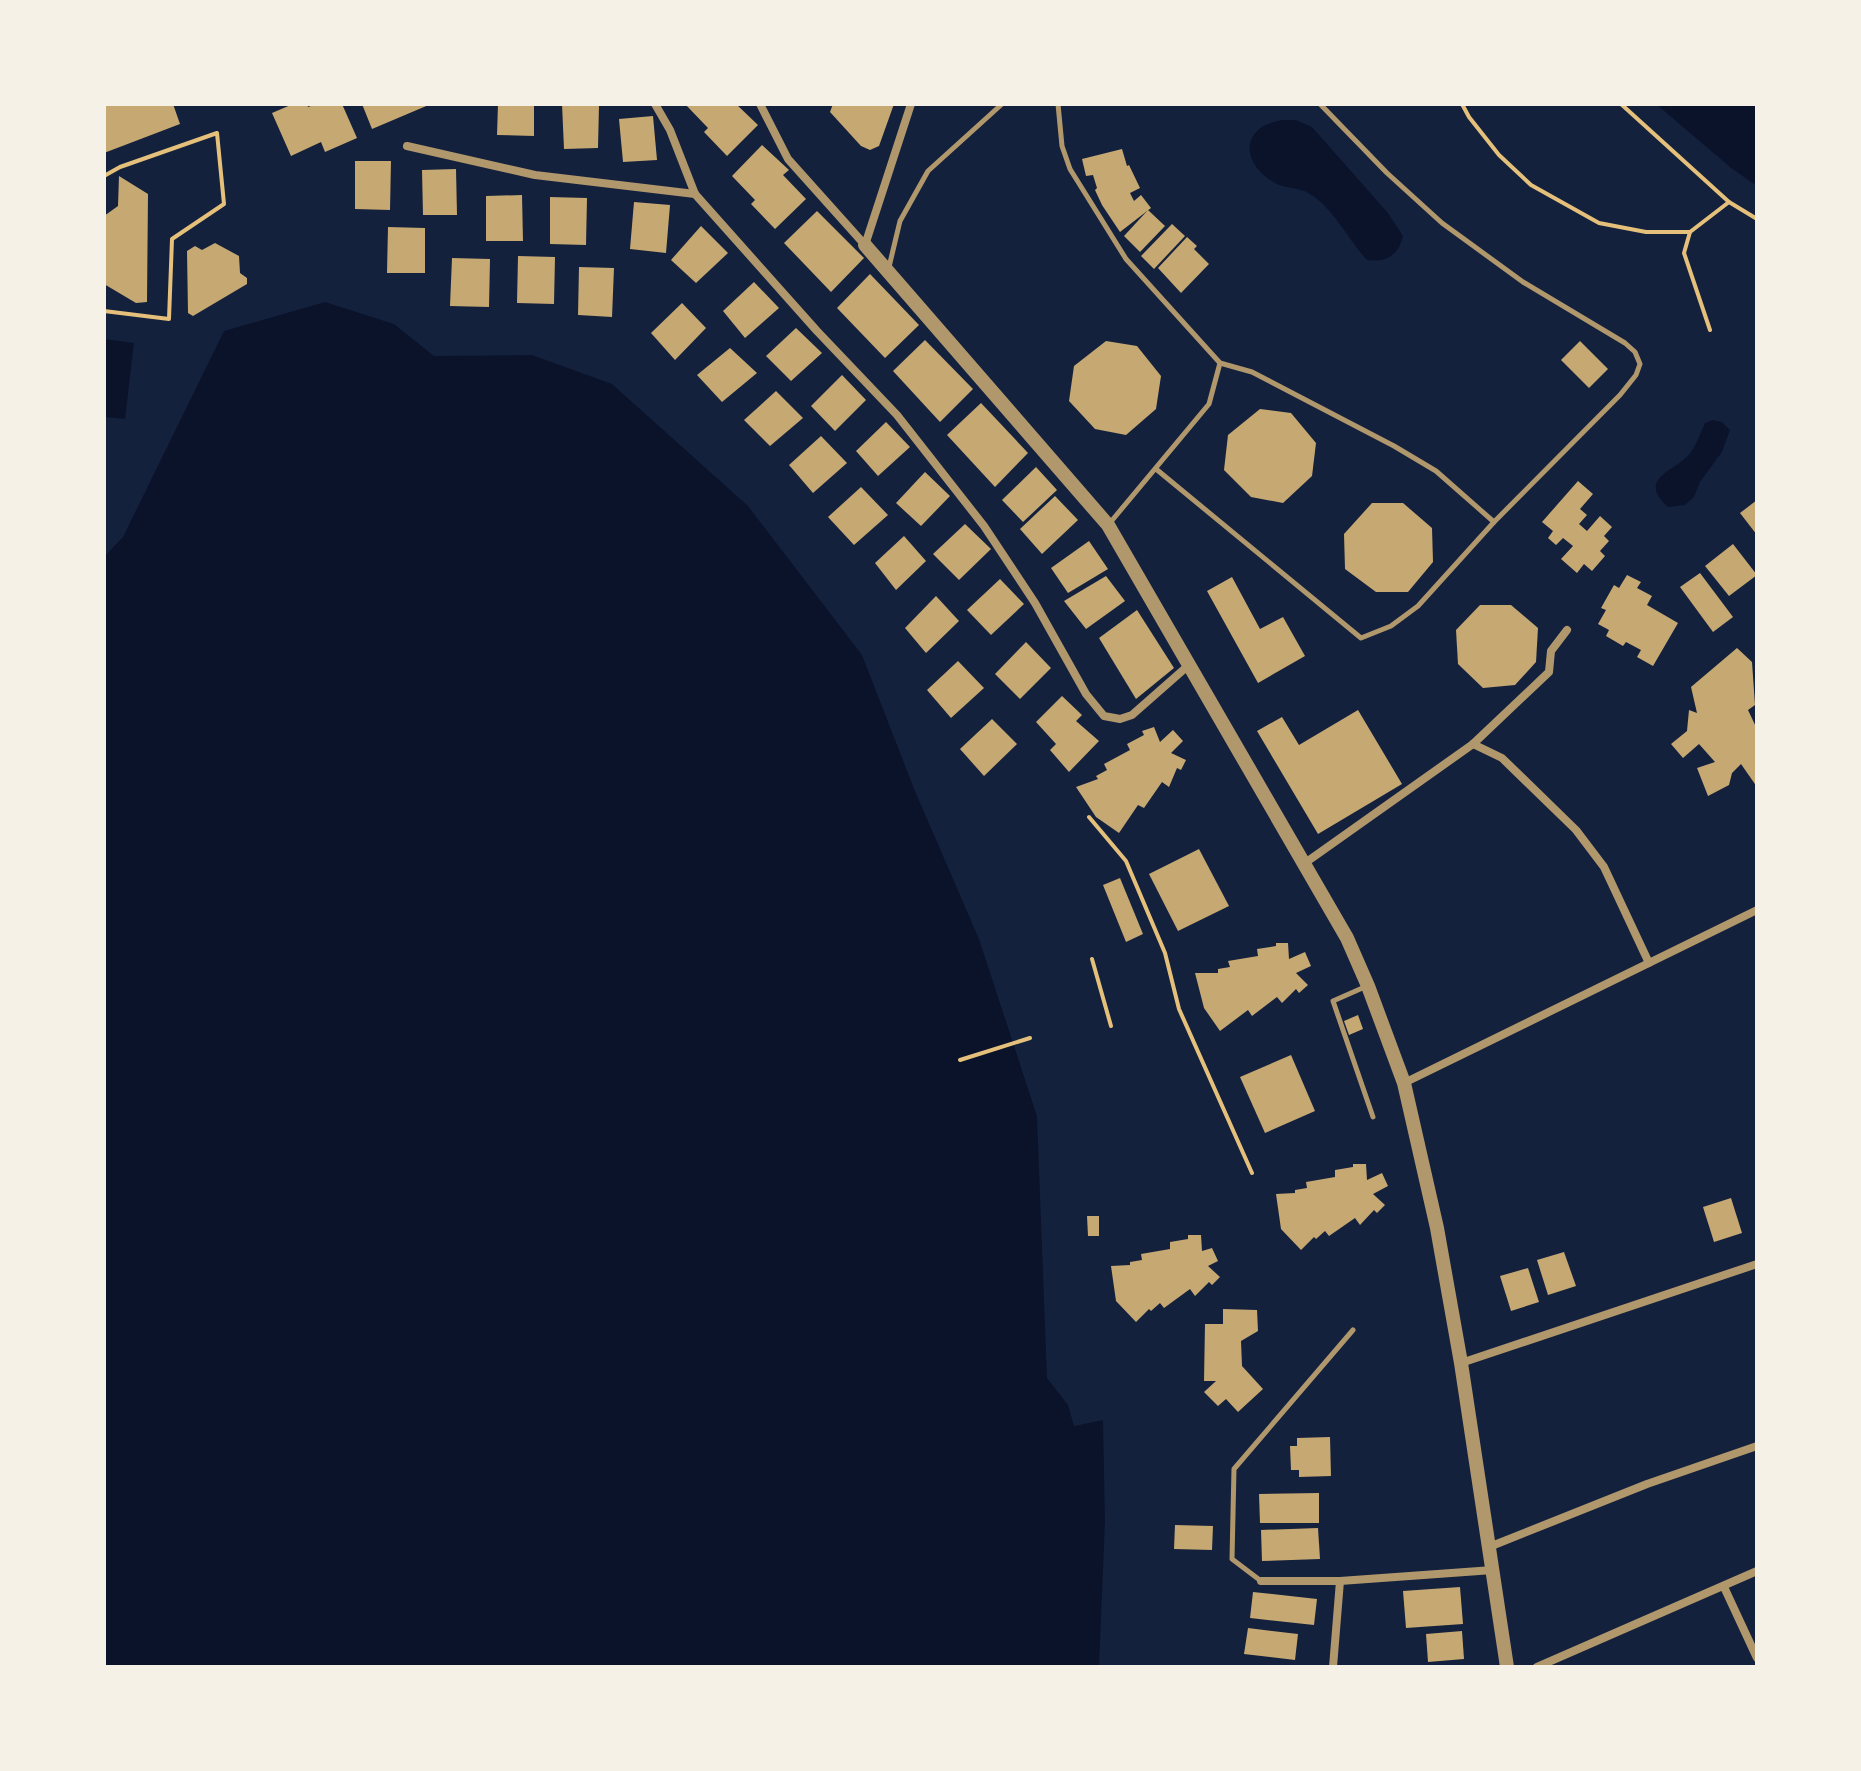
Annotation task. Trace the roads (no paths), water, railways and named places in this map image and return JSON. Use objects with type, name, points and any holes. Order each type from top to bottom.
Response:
[{"type":"street","points":[[655,104],[670,130],[695,194],[897,415],[984,526],[1035,603],[1086,694],[1104,716],[1120,719],[1132,715],[1190,664]]},
{"type":"street","points":[[760,104],[788,159],[1108,525],[1347,938],[1404,1083],[1437,1228],[1461,1363],[1507,1667]]},
{"type":"street","points":[[865,245],[911,104]]},
{"type":"street","points":[[407,146],[535,175],[695,194]]},
{"type":"street","points":[[1305,863],[1473,744],[1549,672],[1551,651],[1567,630]]},
{"type":"street","points":[[1473,744],[1502,758],[1576,830],[1604,867],[1649,963]]},
{"type":"street","points":[[1404,1083],[1757,910]]},
{"type":"street","points":[[1461,1363],[1757,1264]]},
{"type":"street","points":[[1489,1547],[1647,1484],[1757,1446]]},
{"type":"street","points":[[1261,1581],[1340,1581],[1493,1570]]},
{"type":"street","points":[[1537,1667],[1757,1571]]},
{"type":"street","points":[[1333,1667],[1340,1581]]},
{"type":"street","points":[[1724,1587],[1757,1658]]},
{"type":"lane","points":[[888,271],[900,221],[928,171],[1002,104]]},
{"type":"lane","points":[[1058,104],[1062,146],[1070,169],[1126,259],[1220,363],[1252,372],[1394,446],[1436,471],[1494,522]]},
{"type":"lane","points":[[1156,469],[1361,638],[1391,626],[1418,606],[1636,375],[1640,364],[1635,352],[1625,343],[1523,282],[1442,223],[1387,173],[1320,104]]},
{"type":"lane","points":[[1108,525],[1209,404],[1220,363]]},
{"type":"lane","points":[[1368,986],[1333,1001],[1373,1117]]},
{"type":"lane","points":[[1261,1581],[1232,1559],[1234,1469],[1353,1330]]},
{"type":"water","points":[[1656,104],[1757,104],[1757,186],[1731,168]]},
{"type":"water","points":[[1296,120],[1312,127],[1388,213],[1403,236],[1395,253],[1380,260],[1367,260],[1318,200],[1306,192],[1275,183],[1259,170],[1251,158],[1252,138],[1265,125]]},
{"type":"water","points":[[325,302],[394,324],[434,356],[532,355],[612,384],[748,506],[862,655],[915,791],[979,939],[1037,1116],[1047,1378],[1068,1405],[1074,1426],[1103,1420],[1105,1521],[1099,1667],[104,1667],[104,557],[123,537],[224,331]]},
{"type":"water","points":[[104,339],[134,343],[125,419],[104,417]]},
{"type":"water","points":[[1713,420],[1722,422],[1730,430],[1722,452],[1700,482],[1694,497],[1685,505],[1668,507],[1659,497],[1657,481],[1685,459],[1705,423]]}]
